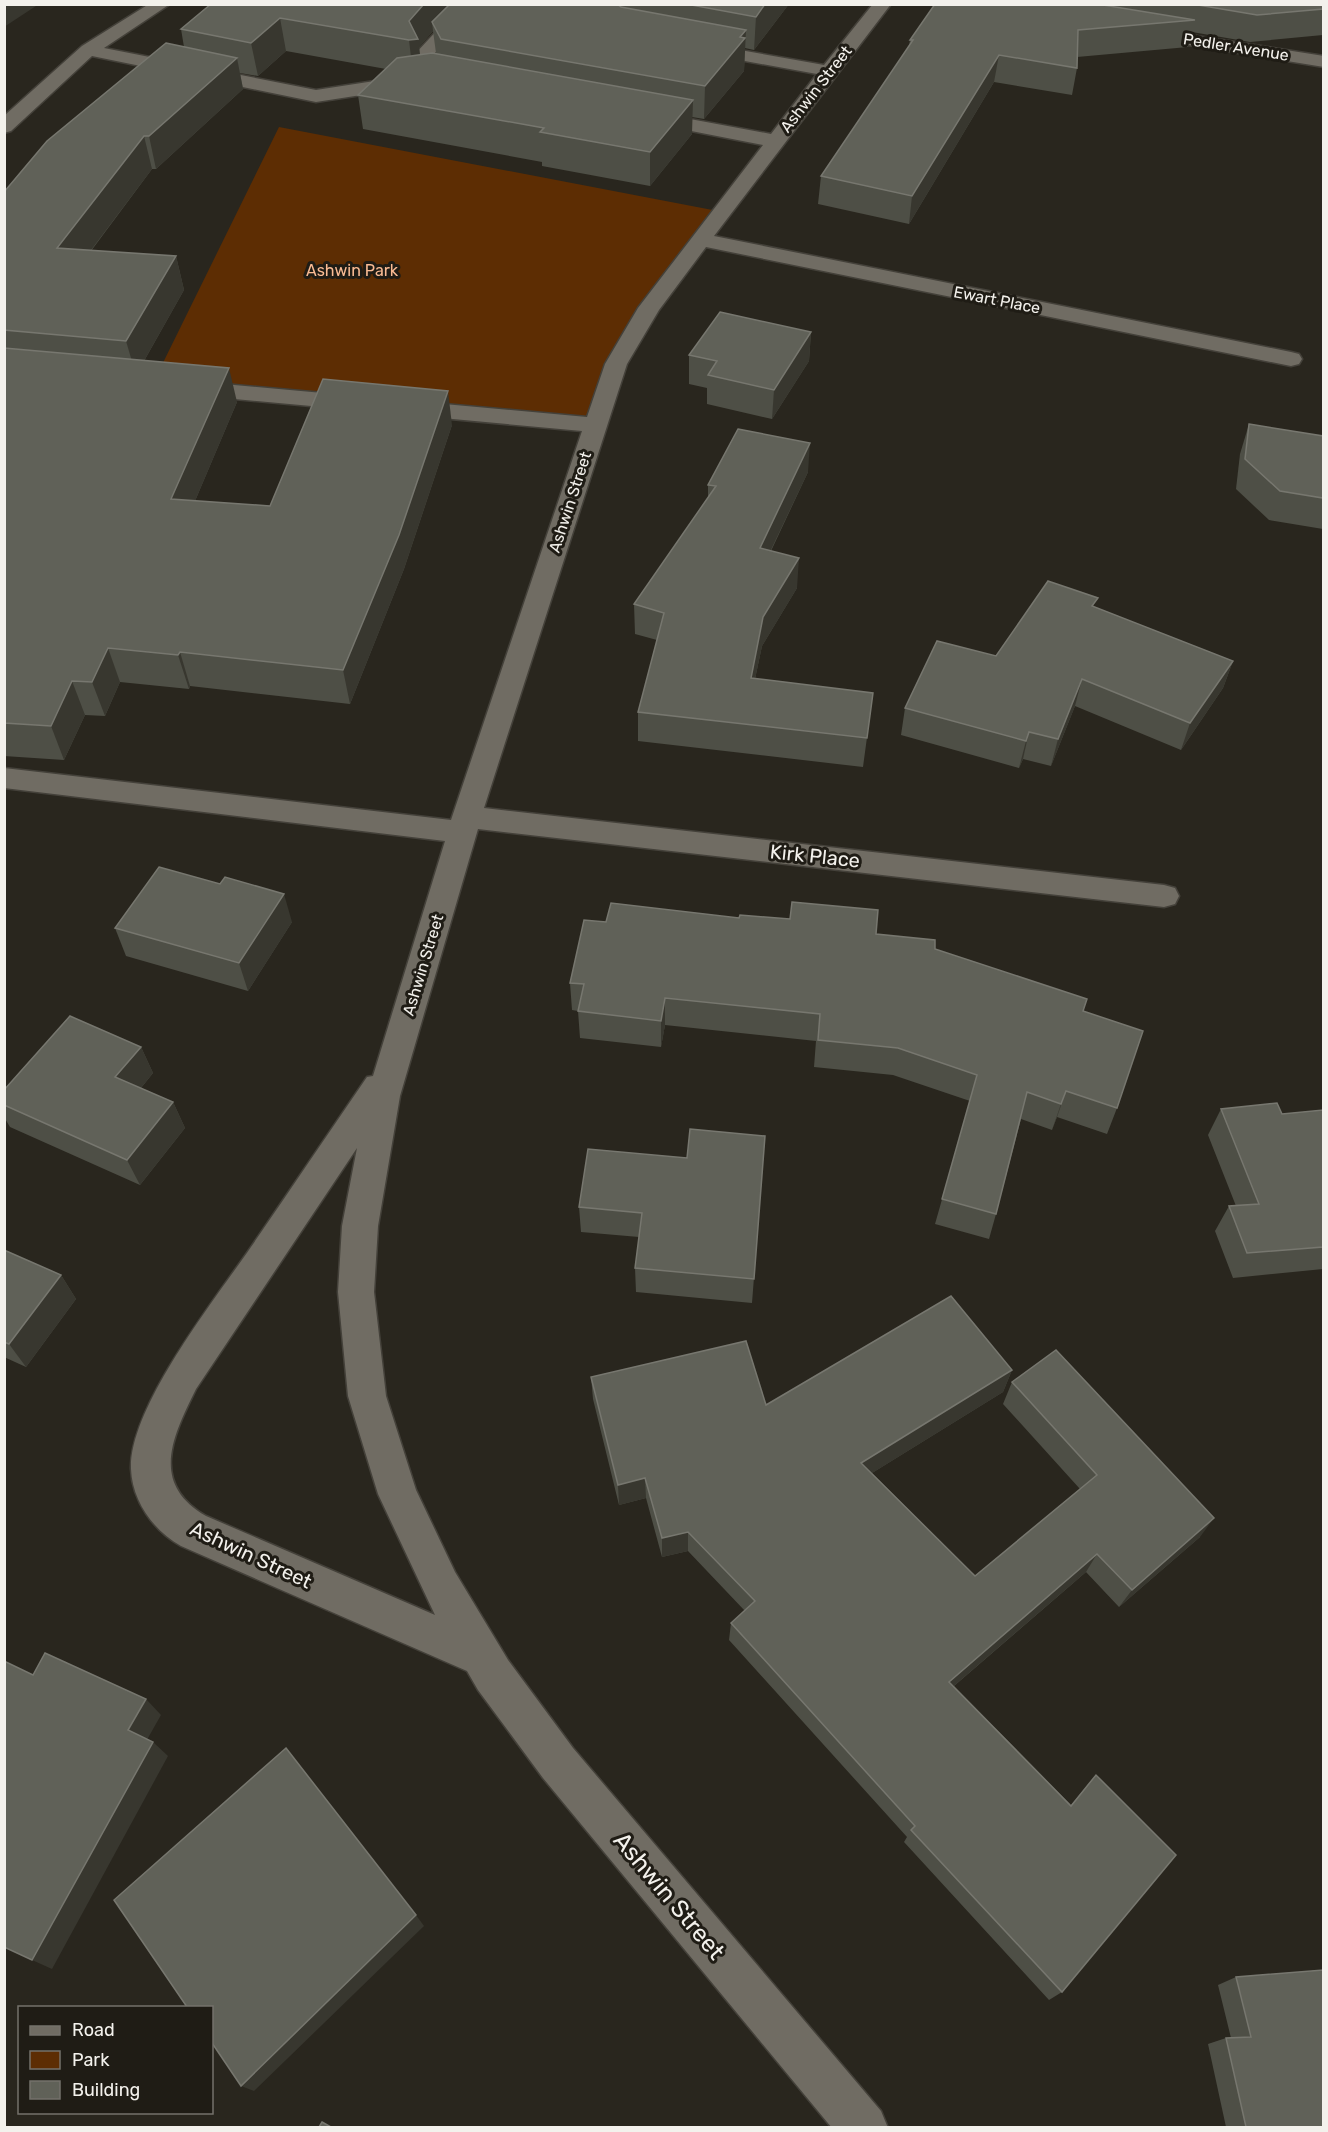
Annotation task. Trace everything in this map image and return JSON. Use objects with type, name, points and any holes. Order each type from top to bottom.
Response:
[{"type":"street","points":[[4,128],[88,50],[162,4]]},
{"type":"street","points":[[436,78],[424,54],[448,29],[484,4]]},
{"type":"street","name":"Ashwin Street","points":[[864,2127],[558,1763],[484,1657],[441,1586],[398,1494],[367,1396],[356,1292],[360,1226],[381,1107],[465,824],[616,364],[649,308],[775,141],[883,4]]},
{"type":"street","name":"Pedler Avenue","points":[[1124,29],[1323,62]]},
{"type":"street","points":[[684,45],[829,71]]},
{"type":"street","points":[[88,50],[316,96],[436,78],[459,82]]},
{"type":"street","points":[[635,115],[775,141]]},
{"type":"street","name":"Ewart Place","points":[[702,240],[1291,359]]},
{"type":"street","points":[[170,387],[596,425]]},
{"type":"street","name":"Kirk Place","points":[[4,778],[1164,896]]},
{"type":"street","name":"Ashwin Street","points":[[392,1068],[183,1377],[163,1416],[150,1450],[150,1473],[161,1502],[178,1521],[206,1538],[484,1657]]},
{"type":"green space","name":"Ashwin Park","points":[[279,127],[723,212],[649,308],[598,419],[155,379]]},
{"type":"building","points":[[211,4],[424,4],[409,21],[418,39],[409,40],[280,18],[251,43],[181,29]]},
{"type":"building","points":[[450,4],[617,4],[621,7],[746,30],[740,37],[745,38],[705,86],[441,39],[432,22]]},
{"type":"building","points":[[686,4],[765,4],[756,17]]},
{"type":"building","points":[[935,4],[1097,4],[1195,20],[1078,30],[1077,68],[999,55],[912,196],[821,176]]},
{"type":"building","points":[[1192,4],[1323,4],[1323,9],[1257,15]]},
{"type":"building","points":[[166,43],[237,58],[149,136],[144,136],[57,248],[176,256],[126,341],[4,330],[4,192],[47,141]]},
{"type":"building","points":[[432,53],[693,100],[650,152],[540,132],[544,128],[358,95],[397,58]]},
{"type":"building","points":[[720,312],[811,332],[774,390],[708,375],[717,361],[689,355]]},
{"type":"building","points":[[4,348],[229,368],[171,499],[270,506],[323,379],[448,391],[399,535],[343,670],[180,652],[178,655],[108,648],[92,682],[72,681],[51,726],[4,723]]},
{"type":"building","points":[[1249,424],[1323,436],[1323,498],[1280,491],[1245,459]]},
{"type":"building","points":[[738,429],[810,443],[760,548],[799,558],[763,617],[751,678],[873,693],[867,738],[638,712],[664,613],[634,604],[716,486],[708,485]]},
{"type":"building","points":[[1048,581],[1098,598],[1092,606],[1233,661],[1190,723],[1082,679],[1058,739],[1029,732],[1026,741],[905,708],[937,641],[996,656]]},
{"type":"building","points":[[159,867],[220,884],[225,877],[284,894],[239,963],[115,928]]},
{"type":"building","points":[[792,902],[878,910],[876,934],[935,940],[935,949],[1087,999],[1083,1011],[1143,1031],[1117,1108],[1066,1091],[1061,1104],[1027,1092],[996,1214],[942,1199],[977,1075],[898,1048],[818,1040],[820,1014],[665,998],[661,1021],[578,1011],[584,984],[570,983],[584,920],[606,922],[611,903],[739,918],[740,915],[790,919]]},
{"type":"building","points":[[70,1016],[141,1047],[115,1077],[173,1102],[127,1160],[4,1105],[4,1090]]},
{"type":"building","points":[[1277,1103],[1282,1114],[1323,1110],[1323,1247],[1247,1253],[1229,1206],[1259,1204],[1221,1109]]},
{"type":"building","points":[[690,1129],[765,1136],[754,1279],[635,1268],[642,1213],[579,1207],[588,1149],[687,1158]]},
{"type":"building","points":[[4,1250],[61,1275],[9,1344],[4,1342]]},
{"type":"building","points":[[951,1296],[1012,1370],[861,1463],[975,1576],[1097,1475],[1012,1382],[1056,1350],[1214,1518],[1132,1590],[1097,1554],[949,1682],[1071,1806],[1096,1775],[1176,1855],[1062,1992],[911,1830],[915,1826],[731,1623],[755,1601],[688,1532],[662,1538],[645,1478],[618,1485],[591,1377],[746,1341],[766,1405]]},
{"type":"building","points":[[45,1653],[146,1699],[128,1730],[153,1742],[32,1960],[4,1947],[4,1661],[33,1675]]},
{"type":"building","points":[[286,1748],[416,1915],[241,2086],[213,2044],[213,2006],[186,2006],[114,1900]]},
{"type":"building","points":[[1323,1970],[1323,2127],[1246,2127],[1226,2038],[1251,2037],[1236,1977]]},
{"type":"building","points":[[322,2122],[331,2127],[319,2127]]}]
